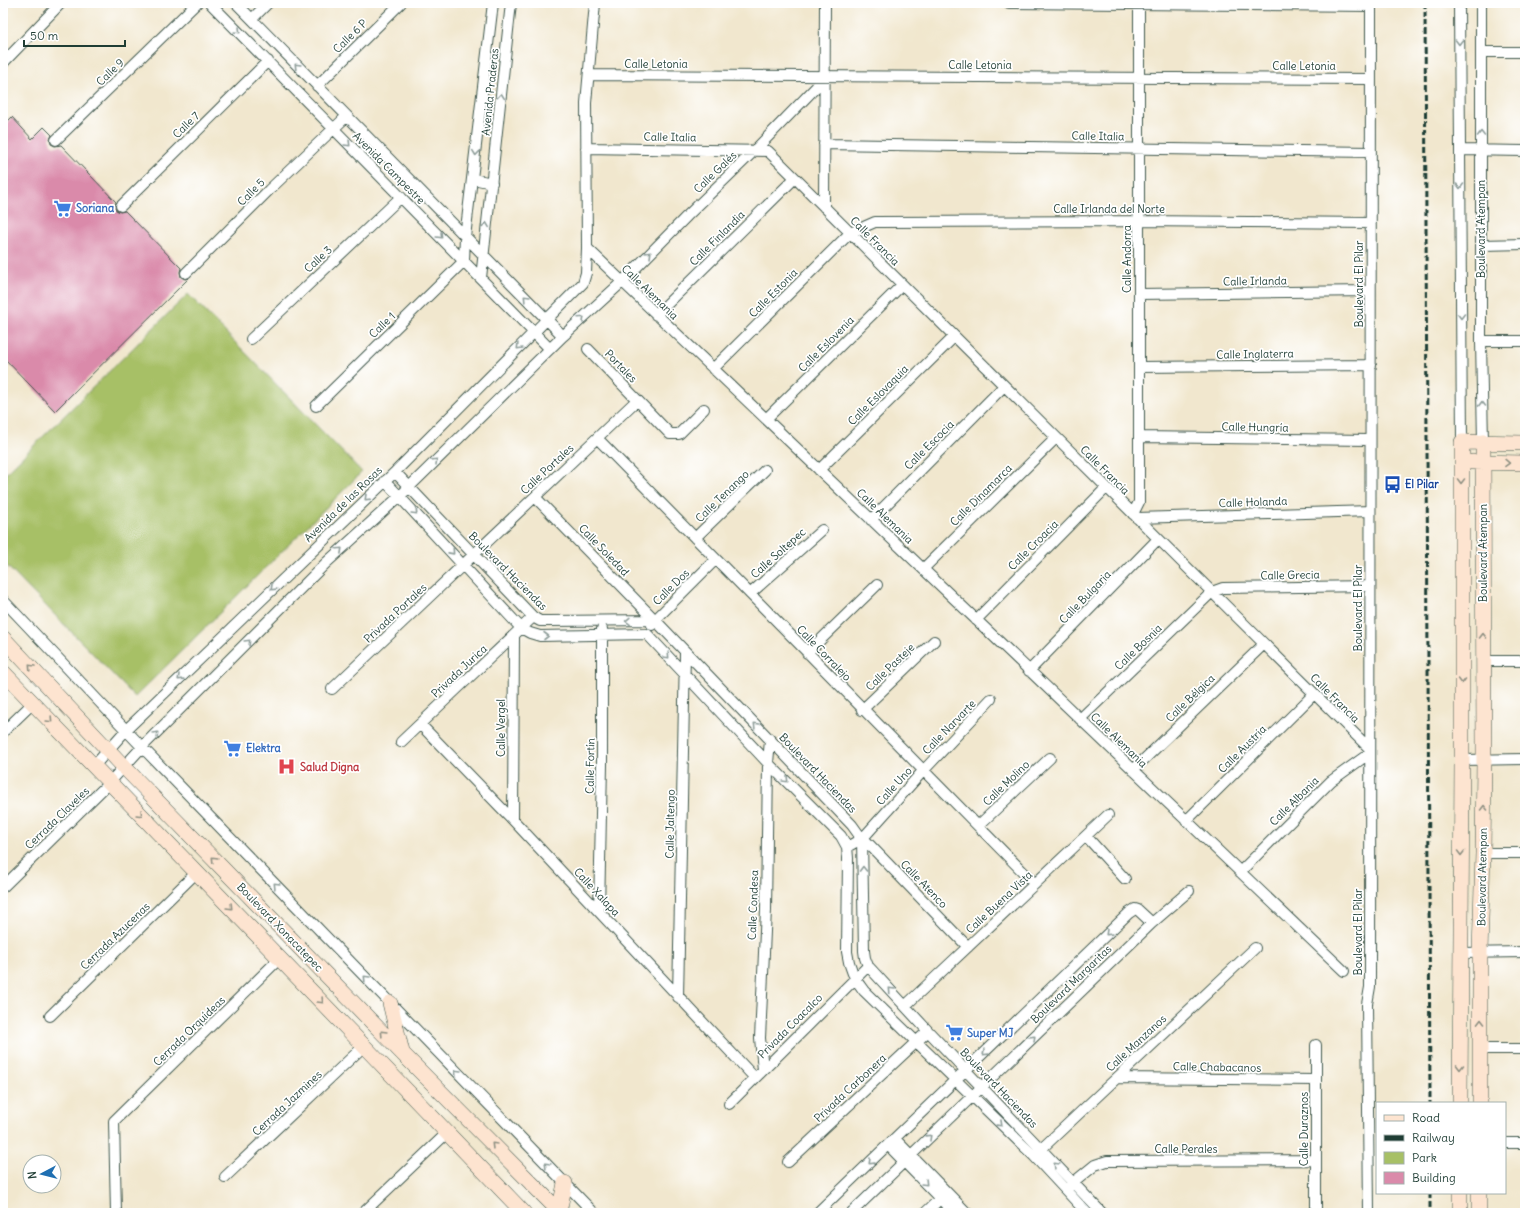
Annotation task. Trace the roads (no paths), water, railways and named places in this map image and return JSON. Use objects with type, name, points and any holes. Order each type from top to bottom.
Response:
[{"type":"main road","points":[[1462,442],[1525,443]]},
{"type":"main road","name":"Boulevard Atempan","points":[[1460,1102],[1462,442]]},
{"type":"main road","name":"Boulevard Atempan","points":[[1480,1102],[1480,952],[1484,759],[1483,442]]},
{"type":"main road","points":[[1461,462],[1525,464]]},
{"type":"main road","name":"Boulevard Xonacatepec","points":[[3,638],[124,767],[402,1053],[560,1212]]},
{"type":"main road","name":"Boulevard Xonacatepec","points":[[3,672],[448,1132],[524,1213]]},
{"type":"main road","points":[[390,1003],[402,1053]]},
{"type":"main road","points":[[560,1212],[565,1183]]},
{"type":"main road","points":[[1460,1194],[1460,1213]]},
{"type":"main road","points":[[1479,1194],[1479,1213]]},
{"type":"street","points":[[3,63],[61,3]]},
{"type":"street","name":"Calle 9","points":[[56,140],[197,3]]},
{"type":"street","name":"Avenida Campestre","points":[[210,3],[550,349]]},
{"type":"street","name":"Avenida Campestre","points":[[236,3],[563,336]]},
{"type":"street","points":[[252,19],[268,3]]},
{"type":"street","name":"Calle 6 P","points":[[317,86],[401,3]]},
{"type":"street","name":"Avenida Praderas","points":[[464,261],[465,237],[493,3]]},
{"type":"street","name":"Avenida Praderas","points":[[481,278],[511,3]]},
{"type":"street","points":[[587,248],[586,103],[595,3]]},
{"type":"street","points":[[824,207],[825,3]]},
{"type":"street","points":[[1009,3],[1371,5]]},
{"type":"street","name":"Boulevard Atempan","points":[[1459,3],[1462,442]]},
{"type":"street","name":"Boulevard Atempan","points":[[1481,3],[1481,341],[1483,442]]},
{"type":"street","name":"Calle Andorra","points":[[1135,516],[1139,502],[1139,4]]},
{"type":"street","name":"Boulevard El Pilar","points":[[1369,1213],[1367,1004],[1370,987],[1371,5]]},
{"type":"street","points":[[1482,52],[1525,52]]},
{"type":"street","name":"Calle 7","points":[[121,206],[268,62]]},
{"type":"street","name":"Calle Letonia","points":[[588,75],[824,78],[1371,79]]},
{"type":"street","name":"Calle Galés","points":[[622,282],[754,151],[824,78]]},
{"type":"street","name":"Calle 5","points":[[186,273],[269,190],[347,116]]},
{"type":"street","name":"Calle Italia","points":[[824,144],[1371,152]]},
{"type":"street","name":"Calle Italia","points":[[586,148],[754,151]]},
{"type":"street","points":[[1460,150],[1525,151]]},
{"type":"street","name":"Calle Francia","points":[[754,151],[768,151],[1370,751]]},
{"type":"street","name":"Calle Finlandia","points":[[656,315],[795,178]]},
{"type":"street","points":[[473,179],[492,183]]},
{"type":"street","name":"Calle 3","points":[[251,339],[401,197]]},
{"type":"street","name":"Calle Irlanda del Norte","points":[[850,233],[875,222],[1371,222]]},
{"type":"street","name":"Calle Estonia","points":[[713,369],[850,233]]},
{"type":"street","points":[[1482,245],[1525,244]]},
{"type":"street","name":"Calle Alemania","points":[[587,248],[1344,971]]},
{"type":"street","name":"Avenida de las Rosas","points":[[94,766],[126,730],[395,472],[582,283],[586,273],[587,248]]},
{"type":"street","name":"Calle 1","points":[[316,406],[464,261]]},
{"type":"street","points":[[110,782],[142,747],[326,563],[400,496],[563,336],[622,282]]},
{"type":"street","name":"Calle Eslovenia","points":[[766,419],[902,285]]},
{"type":"street","name":"Calle Irlanda","points":[[1139,294],[1370,292]]},
{"type":"street","name":"Calle Eslovaquia","points":[[819,470],[954,337]]},
{"type":"street","points":[[1481,341],[1525,341]]},
{"type":"street","name":"Portales","points":[[588,349],[670,434],[679,434],[704,409]]},
{"type":"street","name":"Calle Inglaterra","points":[[1139,367],[1370,365]]},
{"type":"street","name":"Calle Escocia","points":[[871,520],[1004,386]]},
{"type":"street","name":"Calle Portales","points":[[474,555],[637,400]]},
{"type":"street","name":"Calle Hungría","points":[[1139,437],[1370,440]]},
{"type":"street","name":"Calle Corralejo","points":[[597,438],[862,710],[1035,884]]},
{"type":"street","name":"Calle Dinamarca","points":[[923,569],[1056,438]]},
{"type":"street","name":"Calle Tenango","points":[[695,538],[765,470]]},
{"type":"street","name":"Boulevard Haciendas","points":[[395,472],[533,617],[540,621],[602,622],[655,620],[685,653],[852,825],[862,839]]},
{"type":"street","points":[[385,481],[463,565],[517,632],[530,633],[540,636],[647,634],[768,762],[841,836],[847,847]]},
{"type":"street","name":"Calle Croacia","points":[[976,620],[1106,488]]},
{"type":"street","name":"Calle Soledad","points":[[535,496],[655,620]]},
{"type":"street","name":"Calle Holanda","points":[[1135,516],[1370,511]]},
{"type":"street","name":"Calle Soltepec","points":[[750,594],[822,530]]},
{"type":"street","name":"Calle Bulgaria","points":[[1030,671],[1158,539]]},
{"type":"street","name":"Privada Portales","points":[[332,689],[474,555]]},
{"type":"street","name":"Calle Dos","points":[[647,634],[655,620],[716,559]]},
{"type":"street","points":[[807,653],[877,585]]},
{"type":"street","name":"Calle Grecia","points":[[1212,592],[1223,588],[1370,586]]},
{"type":"street","name":"Calle Bosnia","points":[[1080,719],[1212,592]]},
{"type":"street","points":[[3,600],[142,747],[594,1213]]},
{"type":"street","name":"Privada Jurica","points":[[401,742],[533,617]]},
{"type":"street","name":"Calle Fortín","points":[[599,911],[602,765],[602,622]]},
{"type":"street","name":"Calle Vergel","points":[[513,820],[517,632]]},
{"type":"street","name":"Calle Pasteje","points":[[862,710],[934,641]]},
{"type":"street","name":"Calle Bélgica","points":[[1133,770],[1264,644]]},
{"type":"street","name":"Calle Jaltengo","points":[[678,996],[685,653]]},
{"type":"street","points":[[1483,661],[1525,661]]},
{"type":"street","name":"Calle Austria","points":[[1186,821],[1314,694]]},
{"type":"street","name":"Calle Narvarte","points":[[923,771],[992,699]]},
{"type":"street","points":[[3,732],[33,703]]},
{"type":"street","name":"Calle Xalapa","points":[[420,724],[513,820],[755,1078]]},
{"type":"street","name":"Calle Condesa","points":[[763,1070],[760,1038],[766,910],[768,762],[770,740]]},
{"type":"street","name":"Calle Albania","points":[[1240,872],[1331,781],[1370,751]]},
{"type":"street","name":"Calle Molino","points":[[978,826],[1050,758]]},
{"type":"street","points":[[1462,760],[1525,759]]},
{"type":"street","name":"Calle Uno","points":[[847,847],[862,839],[923,771]]},
{"type":"street","name":"Cerrada Claveles","points":[[3,887],[110,782]]},
{"type":"street","name":"Calle Buena Vista","points":[[905,1006],[1108,815]]},
{"type":"street","points":[[1086,836],[1124,879]]},
{"type":"street","points":[[862,839],[864,951],[868,966]]},
{"type":"street","name":"Calle Atenco","points":[[862,839],[968,947]]},
{"type":"street","name":"Boulevard Haciendas","points":[[847,847],[847,952],[848,964],[854,979],[972,1097],[1073,1182],[1102,1213]]},
{"type":"street","points":[[1483,853],[1525,853]]},
{"type":"street","name":"Cerrada Azucenas","points":[[50,1016],[196,872]]},
{"type":"street","name":"Boulevard Margaritas","points":[[851,1213],[1152,923],[1189,891]]},
{"type":"street","name":"Boulevard Margaritas","points":[[817,1213],[1129,913],[1135,909],[1138,910],[1152,923]]},
{"type":"street","name":"Calle Manzanos","points":[[1037,1153],[1255,948]]},
{"type":"street","points":[[1461,953],[1525,952]]},
{"type":"street","name":"Cerrada Orquídeas","points":[[116,1213],[114,1121],[280,958]]},
{"type":"street","name":"Boulevard Haciendas","points":[[868,966],[982,1087],[1066,1190],[1087,1213]]},
{"type":"street","name":"Privada Coacalco","points":[[729,1104],[868,966]]},
{"type":"street","name":"Privada Carbonera","points":[[788,1162],[928,1030]]},
{"type":"street","name":"Calle Duraznos","points":[[1316,1045],[1316,1213]]},
{"type":"street","name":"Cerrada Jazmines","points":[[225,1177],[364,1046]]},
{"type":"street","points":[[1481,1049],[1525,1049]]},
{"type":"street","name":"Calle Chabacanos","points":[[1117,1078],[1316,1080]]},
{"type":"street","points":[[363,1213],[448,1132]]},
{"type":"street","points":[[891,1142],[943,1195],[967,1213]]},
{"type":"street","points":[[1506,1143],[1525,1143]]},
{"type":"street","name":"Calle Perales","points":[[1066,1190],[1073,1182],[1095,1165],[1107,1161],[1316,1160]]},
{"type":"street","points":[[926,1213],[943,1195]]},
{"type":"street","points":[[943,1195],[954,1213]]},
{"type":"railway","points":[[1425,3],[1430,1102]]},
{"type":"railway","points":[[1430,1194],[1430,1213]]},
{"type":"place","name":"Soriana","points":[[63,208]]},
{"type":"place","name":"El Pilar","points":[[1392,484]]},
{"type":"place","name":"Elektra","points":[[233,748]]},
{"type":"place","name":"Salud Digna","points":[[287,767]]},
{"type":"place","name":"Super MJ","points":[[954,1033]]}]
